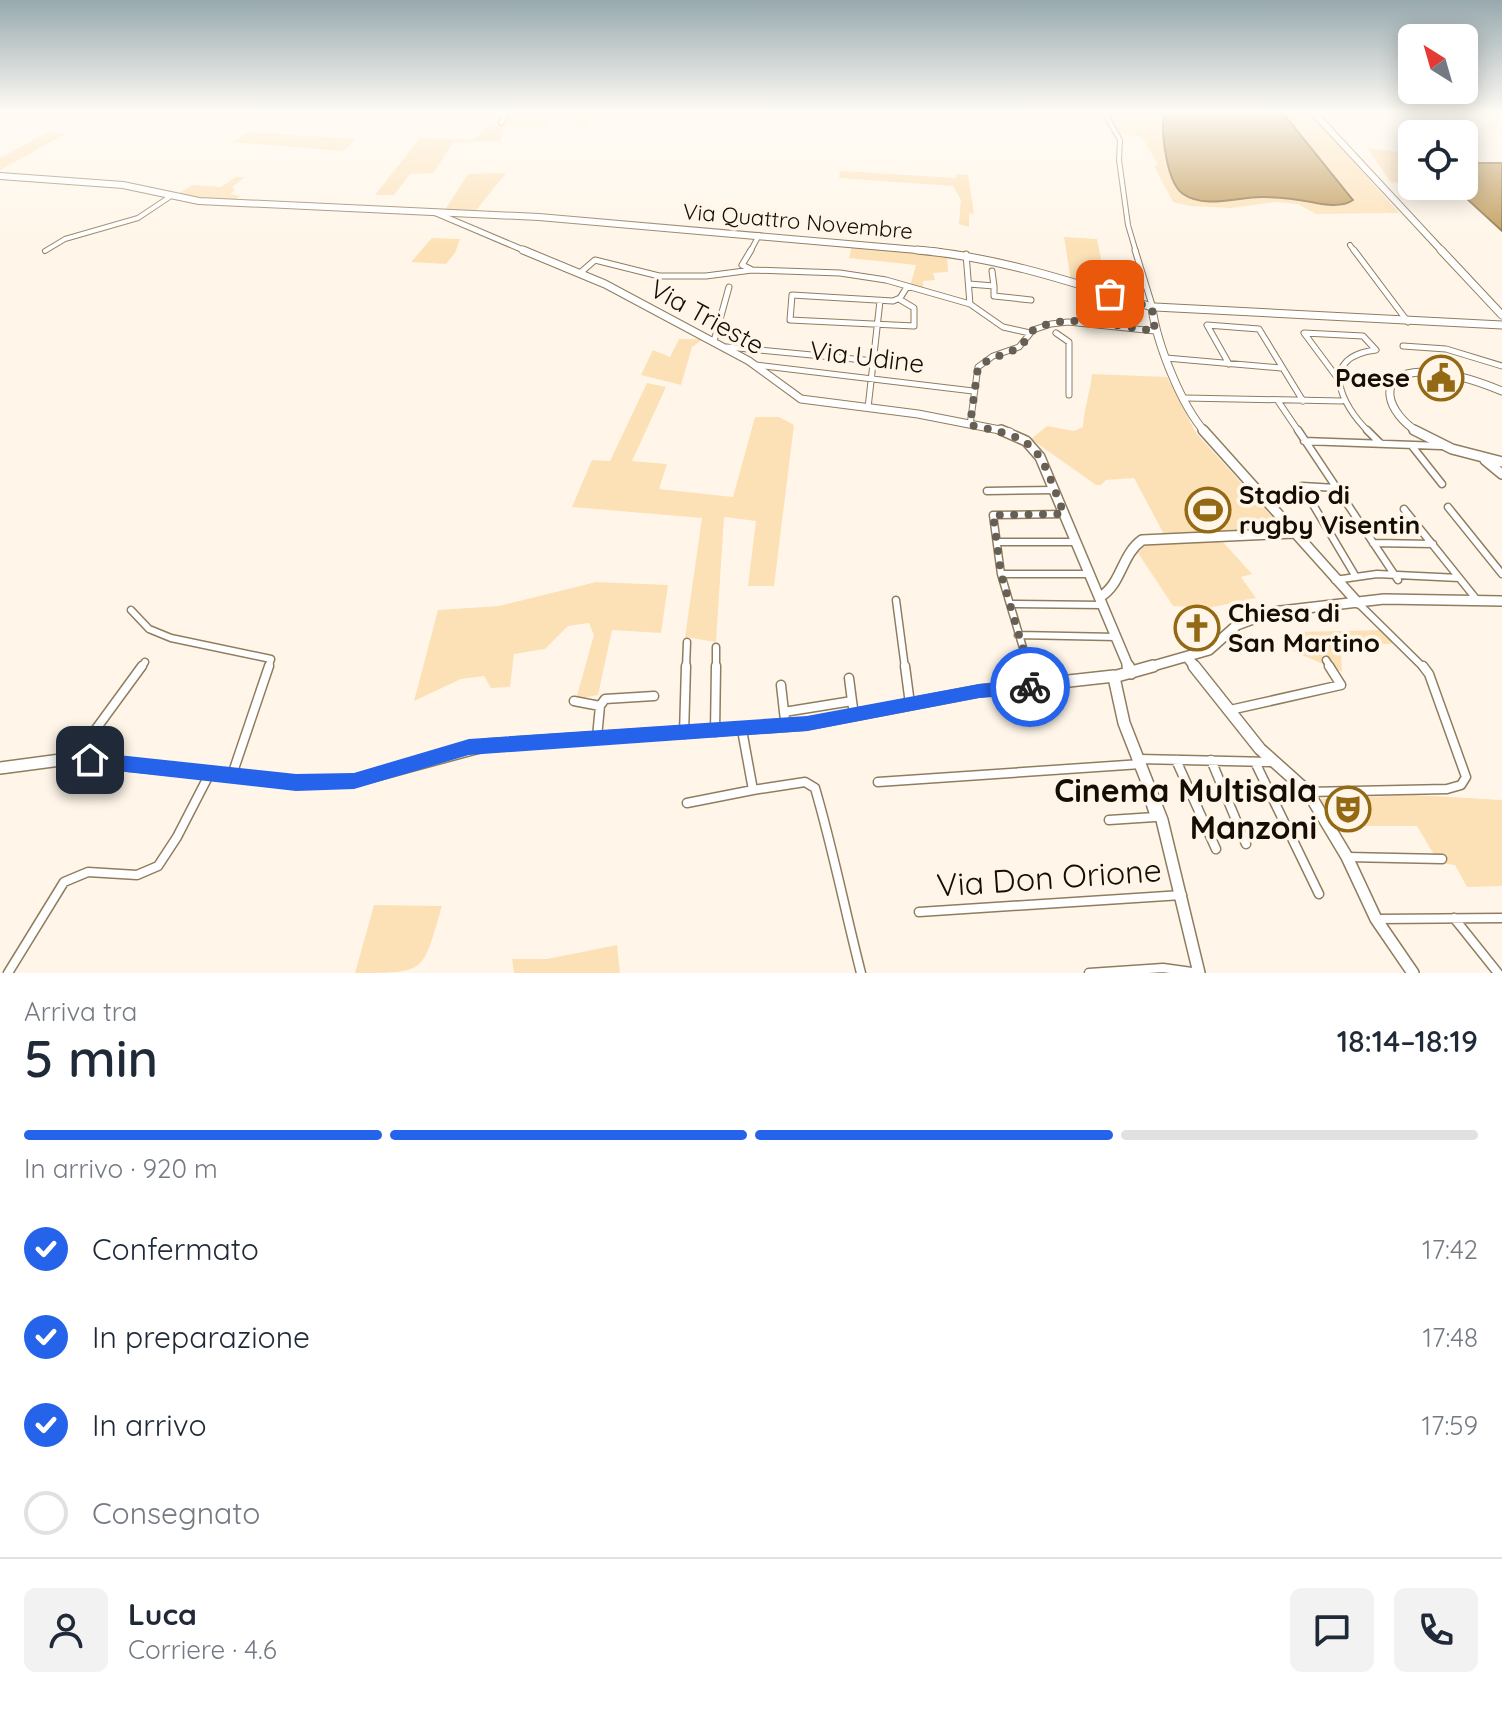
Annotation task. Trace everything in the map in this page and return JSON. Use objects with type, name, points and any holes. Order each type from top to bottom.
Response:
[{"type":"main road","points":[[1355,157],[1501,312]]},
{"type":"main road","points":[[0,176],[123,185],[171,196]]},
{"type":"main road","name":"Via Quattro Novembre","points":[[171,196],[215,202],[446,216],[539,217],[966,254],[1019,265],[1152,306],[1502,325]]},
{"type":"street","points":[[1119,157],[1128,225],[1152,306],[1155,331],[1194,420],[1335,580],[1415,656],[1429,674],[1466,777],[1461,785],[1447,789],[1308,792]]},
{"type":"street","points":[[45,251],[66,236],[106,229],[137,219],[171,196]]},
{"type":"street","name":"Via Trieste","points":[[446,216],[580,273],[727,347],[801,399],[1009,432],[1026,441],[1040,457],[1122,650],[1120,679],[1123,719],[1162,820],[1199,973]]},
{"type":"street","points":[[752,270],[742,265],[759,235]]},
{"type":"street","points":[[1350,245],[1408,322]]},
{"type":"street","points":[[966,254],[970,304]]},
{"type":"street","points":[[580,273],[595,260],[659,276],[706,276],[752,270],[849,273],[970,304],[1003,327],[1030,333]]},
{"type":"street","points":[[992,271],[994,296],[1031,300]]},
{"type":"street","points":[[969,284],[994,286]]},
{"type":"street","points":[[714,341],[729,287]]},
{"type":"street","points":[[899,299],[907,287]]},
{"type":"street","points":[[792,295],[880,301],[899,299],[914,308],[914,326],[790,320],[792,295]]},
{"type":"street","points":[[868,408],[874,377],[880,301]]},
{"type":"street","points":[[970,425],[978,367],[993,356],[1019,347],[1038,328],[1068,322],[1155,331]]},
{"type":"street","points":[[1051,324],[1056,333]]},
{"type":"street","points":[[1229,364],[1207,325],[1259,329],[1303,401]]},
{"type":"street","points":[[1038,328],[1056,333],[1069,342],[1069,395]]},
{"type":"street","points":[[1339,380],[1304,333],[1363,336],[1376,350],[1352,357],[1344,366],[1339,380],[1337,385],[1342,401],[1380,443]]},
{"type":"street","points":[[1403,346],[1446,349],[1502,366]]},
{"type":"street","points":[[727,347],[875,361]]},
{"type":"street","points":[[1166,358],[1281,368]]},
{"type":"street","name":"Via Udine","points":[[756,365],[973,391]]},
{"type":"street","points":[[1502,391],[1442,373],[1408,375],[1394,382],[1389,393],[1399,416],[1418,432],[1443,446],[1502,462]]},
{"type":"street","points":[[1185,398],[1342,401]]},
{"type":"street","points":[[1278,401],[1397,578]]},
{"type":"street","points":[[1304,441],[1443,446]]},
{"type":"street","points":[[1412,445],[1442,484]]},
{"type":"street","points":[[1485,459],[1502,474]]},
{"type":"street","points":[[1336,488],[1302,486],[1356,577]]},
{"type":"street","points":[[987,491],[1055,490]]},
{"type":"street","points":[[1448,507],[1502,574]]},
{"type":"street","points":[[1404,509],[1477,600]]},
{"type":"street","points":[[1034,686],[1001,574],[993,515],[1064,514]]},
{"type":"street","points":[[1010,604],[1102,601],[1113,587],[1129,547],[1142,540],[1294,533]]},
{"type":"street","points":[[997,542],[1076,542]]},
{"type":"street","points":[[1373,543],[1433,544]]},
{"type":"street","points":[[1001,574],[1090,574]]},
{"type":"street","points":[[1335,580],[1356,577],[1459,578]]},
{"type":"street","points":[[0,768],[27,762],[74,759],[296,782],[354,781],[469,747],[786,726],[855,716],[979,691],[1100,678],[1120,679],[1209,650],[1237,625],[1272,612],[1402,599],[1502,601]]},
{"type":"street","points":[[896,600],[910,704]]},
{"type":"street","points":[[131,610],[149,629],[171,638],[271,659],[232,775]]},
{"type":"street","points":[[1018,635],[1116,637]]},
{"type":"street","points":[[684,734],[687,642]]},
{"type":"street","points":[[715,732],[716,647]]},
{"type":"street","points":[[1122,650],[1143,670]]},
{"type":"street","points":[[1187,657],[1274,763],[1308,792],[1347,857],[1376,919],[1413,973]]},
{"type":"street","points":[[1230,710],[1341,685],[1326,660]]},
{"type":"street","points":[[74,759],[145,662]]},
{"type":"street","points":[[849,678],[855,716]]},
{"type":"street","points":[[781,685],[786,726]]},
{"type":"street","points":[[597,740],[600,706],[605,699],[654,696]]},
{"type":"street","points":[[574,701],[600,706]]},
{"type":"street","points":[[784,712],[852,701]]},
{"type":"street","points":[[742,730],[753,790]]},
{"type":"street","points":[[878,782],[1176,760],[1274,763]]},
{"type":"street","points":[[1176,760],[1216,849]]},
{"type":"street","points":[[1211,760],[1246,844]]},
{"type":"street","points":[[1109,820],[1155,817],[1139,762]]},
{"type":"street","points":[[1255,762],[1319,894]]},
{"type":"street","points":[[8,973],[64,882],[73,874],[88,869],[144,875],[160,866],[210,773]]},
{"type":"street","points":[[687,803],[805,782],[815,788],[837,864],[840,894],[861,973]]},
{"type":"street","points":[[1347,857],[1442,859]]},
{"type":"street","name":"Via Don Orione","points":[[919,912],[1182,895]]},
{"type":"street","points":[[1454,918],[1498,973]]},
{"type":"street","points":[[1376,919],[1502,918]]},
{"type":"street","points":[[1089,973],[1163,968],[1199,973]]},
{"type":"shaded area","points":[[1,157],[23,157],[0,170]]},
{"type":"shaded area","points":[[405,157],[444,157],[433,173],[410,174],[394,195],[375,195]]},
{"type":"shaded area","points":[[1154,157],[1171,157],[1180,191],[1190,197],[1211,201],[1271,197],[1323,205],[1350,203],[1353,197],[1320,157],[1349,157],[1399,213],[1316,214],[1298,204],[1275,202],[1231,208],[1190,206],[1173,202],[1154,166],[1158,165]]},
{"type":"shaded area","points":[[1167,157],[1319,157],[1353,200],[1333,205],[1275,197],[1201,201],[1183,194],[1177,188]]},
{"type":"shaded area","points":[[1374,157],[1398,157],[1398,182],[1391,182]]},
{"type":"shaded area","points":[[1478,163],[1502,163],[1502,231],[1468,200],[1478,200]]},
{"type":"shaded area","points":[[840,171],[956,178],[957,174],[968,175],[974,214],[969,213],[969,227],[959,224],[961,200],[953,186],[839,178]]},
{"type":"shaded area","points":[[506,173],[473,214],[443,213],[468,174]]},
{"type":"shaded area","points":[[236,177],[245,177],[232,187],[235,190],[230,194],[240,196],[232,202],[175,196],[192,185],[221,187]]},
{"type":"shaded area","points":[[1064,237],[1097,239],[1108,292],[1071,281]]},
{"type":"shaded area","points":[[432,238],[460,239],[455,253],[446,264],[411,262]]},
{"type":"shaded area","points":[[852,246],[947,255],[948,272],[933,273],[935,280],[923,281],[923,290],[910,286],[916,265],[849,258]]},
{"type":"shaded area","points":[[679,339],[703,339],[692,347],[681,385],[641,375],[653,350],[670,357]]},
{"type":"shaded area","points":[[1092,374],[1167,377],[1196,433],[1285,531],[1166,538],[1134,478],[1106,480],[1096,485],[1031,439],[1047,426],[1074,431],[1083,427]]},
{"type":"shaded area","points":[[647,383],[666,387],[632,461],[667,464],[659,489],[733,497],[755,417],[779,417],[794,425],[774,586],[748,586],[756,521],[724,517],[716,642],[685,637],[702,518],[572,507],[592,460],[610,461]]},
{"type":"shaded area","points":[[1222,541],[1252,574],[1241,577],[1256,598],[1208,608],[1173,606],[1138,553],[1150,544]]},
{"type":"shaded area","points":[[596,582],[668,585],[661,633],[612,630],[598,695],[576,699],[594,635],[589,623],[568,626],[545,649],[514,654],[510,687],[491,688],[484,676],[461,679],[414,701],[438,610],[499,606]]},
{"type":"shaded area","points":[[1384,630],[1396,643],[1341,649],[1342,672],[1290,650],[1297,632]]},
{"type":"shaded area","points":[[1414,795],[1502,800],[1502,886],[1467,887],[1455,865],[1439,863],[1417,826],[1336,826],[1320,799]]},
{"type":"shaded area","points":[[374,905],[442,906],[430,945],[418,965],[397,972],[355,973]]},
{"type":"shaded area","points":[[617,945],[620,973],[514,973],[512,959],[547,959]]},
{"type":"way so far","points":[[1030,687],[1034,686],[1001,574],[993,515],[1064,514],[1040,457],[1031,445],[1009,432],[970,425],[973,391],[978,367],[993,356],[1019,347],[1033,330],[1051,324],[1068,322],[1155,331],[1152,308],[1110,294]]},
{"type":"place","name":"Paese","points":[[1441,378]]},
{"type":"place","name":"Stadio di rugby Visentin","points":[[1208,510]]},
{"type":"place","name":"Chiesa di San Martino","points":[[1197,628]]},
{"type":"place","name":"Cinema Multisala Manzoni","points":[[1348,809]]},
{"type":"route","points":[[90,760],[296,782],[354,781],[469,747],[807,724],[979,691],[1030,687]]}]
